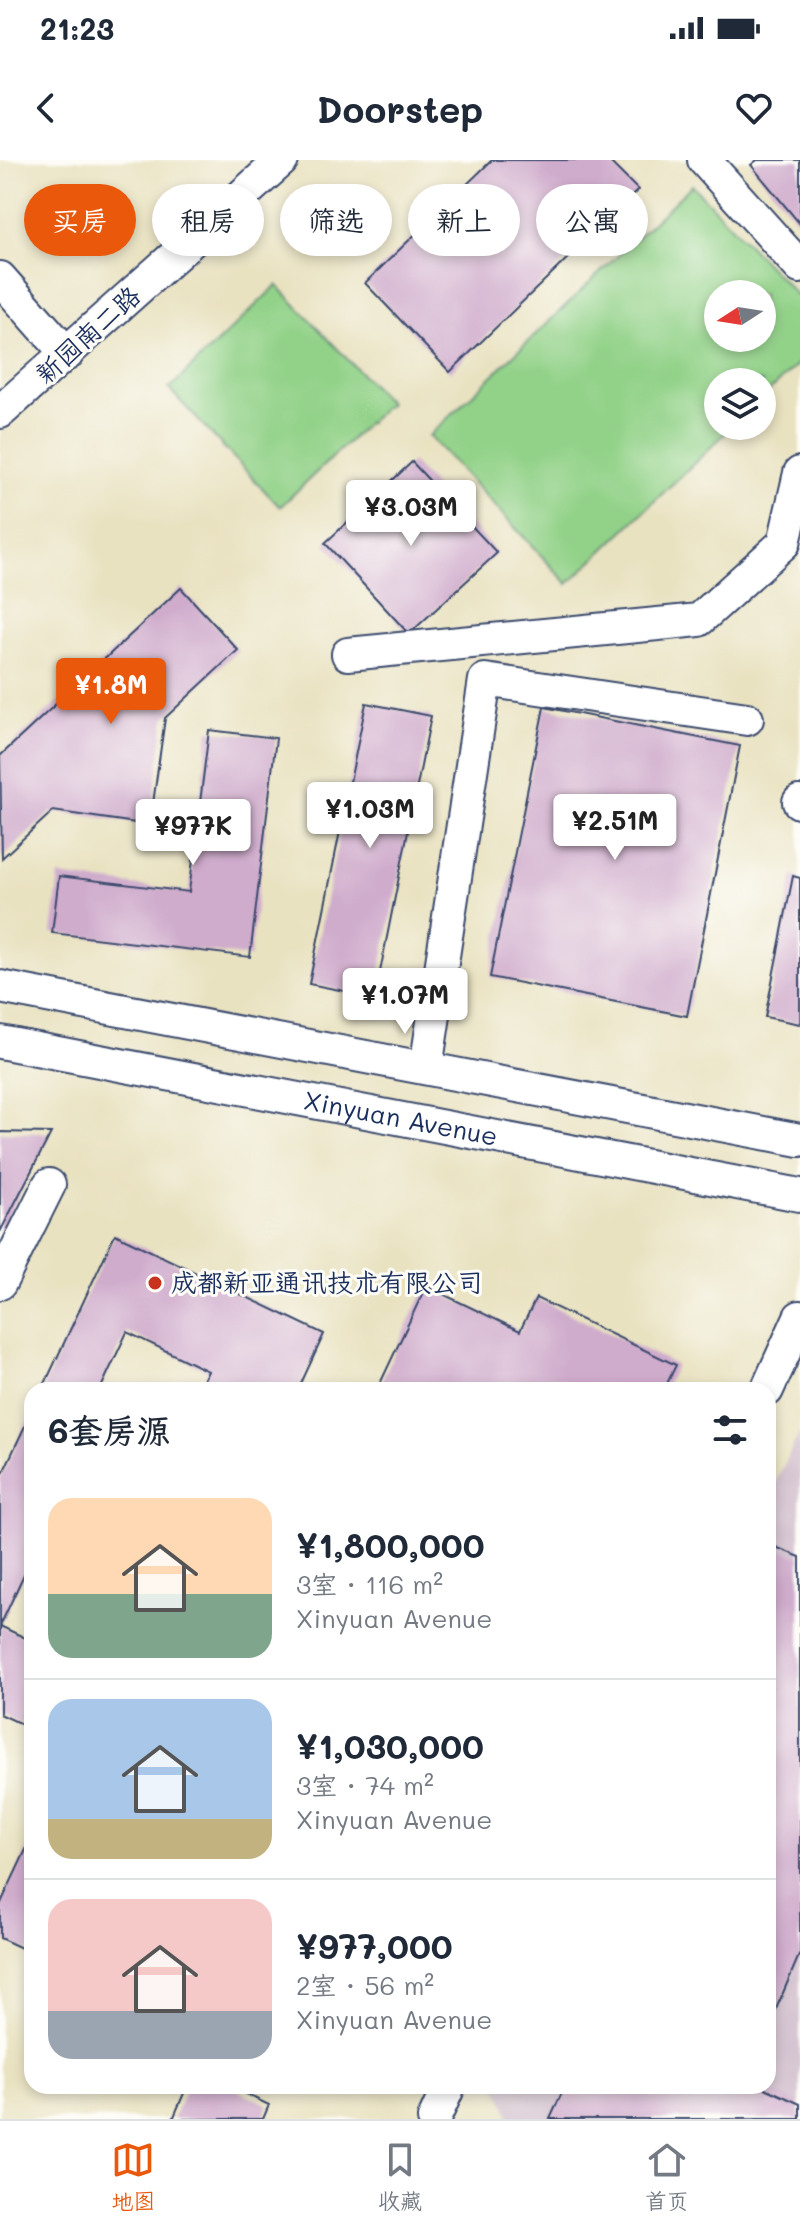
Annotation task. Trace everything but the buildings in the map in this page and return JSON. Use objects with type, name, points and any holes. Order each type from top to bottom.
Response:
[{"type":"street","name":"新园南二路","points":[[0,412],[282,160]]},
{"type":"street","points":[[704,160],[800,267]]},
{"type":"street","points":[[0,278],[67,354]]},
{"type":"street","points":[[348,654],[699,620],[784,543],[800,473]]},
{"type":"street","points":[[426,1068],[485,680],[747,719]]},
{"type":"street","name":"Xinyuan Avenue","points":[[0,987],[800,1140]]},
{"type":"street","name":"Xinyuan Avenue","points":[[0,1042],[800,1195]]},
{"type":"street","points":[[0,1283],[49,1185]]},
{"type":"street","points":[[771,1382],[800,1317]]},
{"type":"street","points":[[434,2119],[445,2094]]},
{"type":"shaded area","points":[[800,1432],[800,2119],[511,2119],[500,2094],[776,2094],[776,1481]]},
{"type":"green space","points":[[692,185],[800,299],[800,362],[776,385],[776,368],[704,368],[704,440],[718,440],[568,584],[429,436],[618,256],[648,256],[648,227]]},
{"type":"green space","points":[[277,285],[389,403],[280,507],[169,389]]},
{"type":"place","name":"成都新亚通讯技术有限公司","points":[[155,1283]]}]
